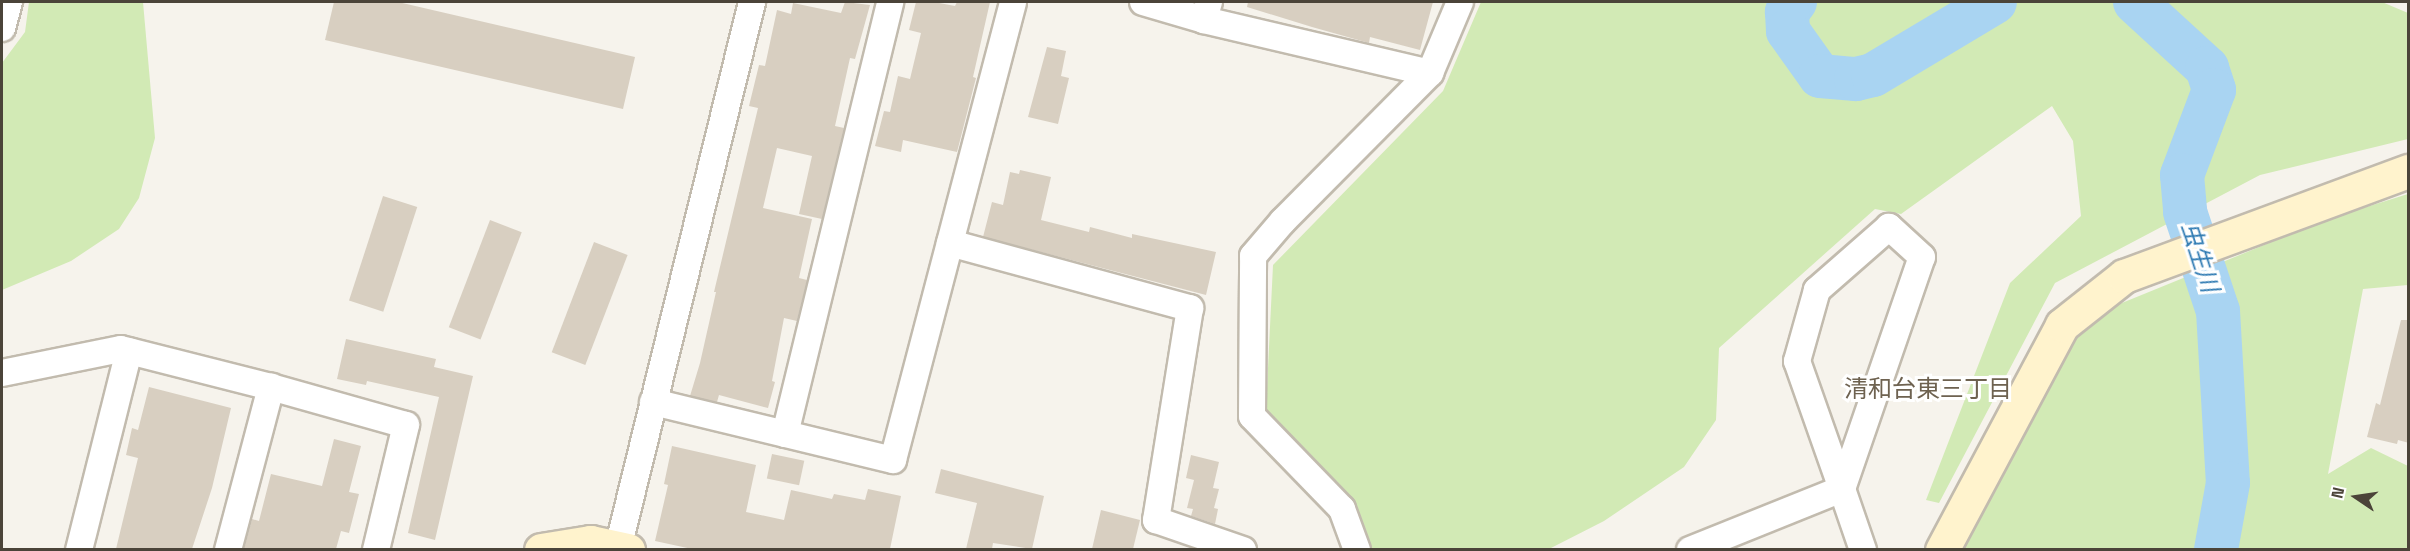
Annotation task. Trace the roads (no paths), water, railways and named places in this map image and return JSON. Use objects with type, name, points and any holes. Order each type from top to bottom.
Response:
[{"type":"street","points":[[2,28],[9,2]]},
{"type":"street","points":[[541,549],[590,542],[623,548],[653,402],[752,2]]},
{"type":"street","points":[[785,434],[890,2]]},
{"type":"street","points":[[653,402],[893,460],[1013,2]]},
{"type":"street","points":[[1143,2],[1206,11],[1430,73]]},
{"type":"street","points":[[1357,549],[1342,509],[1252,416],[1254,256],[1283,221],[1430,73],[1460,2]]},
{"type":"street","points":[[1942,549],[2062,325],[2124,276],[2409,171]]},
{"type":"street","points":[[1690,549],[1842,489],[1922,257],[1889,227],[1817,290],[1797,361],[1842,489],[1863,549]]},
{"type":"street","points":[[950,243],[1190,308],[1156,520],[1244,549]]},
{"type":"street","points":[[2,373],[121,349],[271,387],[406,425],[376,549]]},
{"type":"street","points":[[79,549],[129,351]]},
{"type":"street","points":[[228,549],[271,387]]},
{"type":"waterway","name":"虫生川","points":[[1795,2],[1787,12],[1788,31],[1820,76],[1856,79],[1873,75],[1995,2]]},
{"type":"waterway","name":"虫生川","points":[[2135,2],[2207,68],[2214,90],[2182,175],[2185,212],[2218,311],[2228,483],[2216,550]]},
{"type":"district","name":"清和台東三丁目","points":[[1928,389]]}]
